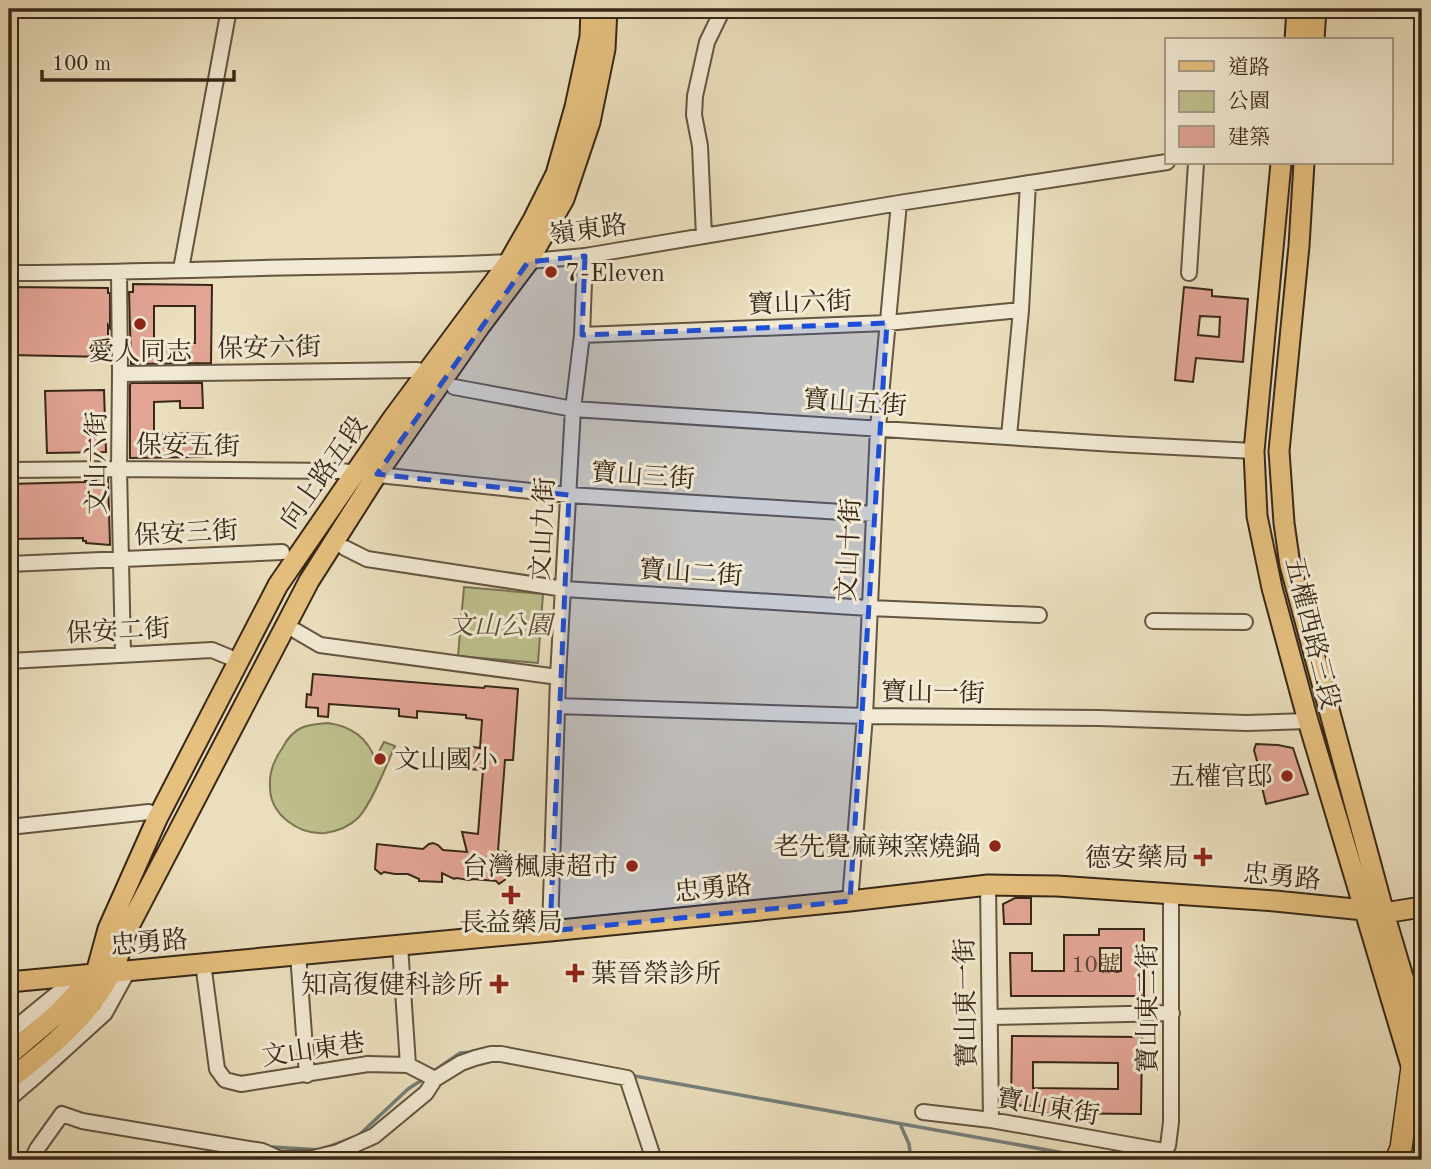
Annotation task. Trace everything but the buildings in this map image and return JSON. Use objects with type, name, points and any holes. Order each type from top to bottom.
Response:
[{"type":"highway","points":[[1396,1160],[1401,1148],[1412,1067]]},
{"type":"main road","name":"向上路五段","points":[[519,262],[533,220],[555,174],[575,107],[590,37],[592,9]]},
{"type":"main road","name":"向上路五段","points":[[103,972],[108,929],[157,819],[278,585],[366,473],[401,407],[519,262],[564,199],[590,122],[605,49],[607,9]]},
{"type":"main road","points":[[1295,38],[1297,9]]},
{"type":"main road","points":[[1314,38],[1317,9]]},
{"type":"main road","name":"五權西路三段","points":[[1281,164],[1254,451],[1257,516],[1272,588],[1308,720],[1422,1102]]},
{"type":"main road","name":"五權西路三段","points":[[1304,164],[1299,246],[1279,451],[1284,523],[1290,565],[1384,913],[1419,1023],[1422,1041]]},
{"type":"main road","name":"忠勇路","points":[[9,982],[550,931],[988,885],[1171,893],[1364,909],[1384,913],[1422,907]]},
{"type":"main road","points":[[9,1055],[103,972]]},
{"type":"main road","points":[[9,1080],[77,1022],[100,991],[103,972]]},
{"type":"street","points":[[181,269],[229,9]]},
{"type":"street","points":[[704,236],[700,146],[694,115],[695,96],[707,42],[723,9]]},
{"type":"street","name":"嶺東路","points":[[9,273],[119,273],[181,269],[519,262],[585,256],[899,203],[1165,162]]},
{"type":"street","points":[[1189,273],[1196,164]]},
{"type":"street","points":[[1009,436],[1021,310],[1028,183]]},
{"type":"street","name":"文山十街","points":[[850,901],[865,716],[878,428],[899,203]]},
{"type":"street","name":"文山九街","points":[[550,931],[558,677],[573,409],[582,335],[585,256]]},
{"type":"street","name":"文山六街","points":[[119,273],[123,654]]},
{"type":"street","name":"寶山六街","points":[[582,335],[887,323],[1021,310]]},
{"type":"street","name":"保安六街","points":[[120,373],[418,370]]},
{"type":"street","name":"寶山五街","points":[[454,387],[573,409],[1254,451]]},
{"type":"street","name":"保安五街","points":[[9,470],[366,473]]},
{"type":"street","name":"寶山三街","points":[[366,473],[569,495],[874,514]]},
{"type":"street","name":"寶山二街","points":[[345,548],[367,559],[564,589],[869,608],[1039,615]]},
{"type":"street","name":"保安三街","points":[[9,564],[282,552]]},
{"type":"street","points":[[1153,621],[1245,622]]},
{"type":"street","points":[[296,631],[320,645],[558,677]]},
{"type":"street","name":"保安二街","points":[[9,661],[212,650],[229,657]]},
{"type":"street","name":"寶山一街","points":[[557,706],[865,716],[1099,718],[1246,723],[1308,720]]},
{"type":"street","points":[[9,827],[149,812]]},
{"type":"street","name":"寶山東一街","points":[[988,885],[991,1120]]},
{"type":"street","name":"寶山東二街","points":[[1164,1151],[1168,1146],[1171,1122],[1171,893]]},
{"type":"street","points":[[400,945],[408,1065],[435,1079]]},
{"type":"street","points":[[298,954],[307,1075]]},
{"type":"street","name":"文山東巷","points":[[203,963],[217,1069],[225,1080],[241,1084],[368,1064],[408,1065]]},
{"type":"street","points":[[9,1033],[58,993],[103,972],[105,1013],[9,1099]]},
{"type":"street","points":[[990,1017],[1172,1013]]},
{"type":"street","points":[[32,1160],[62,1114],[82,1121],[262,1151],[280,1159],[313,1158],[338,1153],[374,1136],[426,1093],[435,1079],[461,1063],[491,1054],[627,1078],[654,1160]]},
{"type":"street","name":"寶山東街","points":[[923,1112],[991,1120],[1164,1151]]},
{"type":"highlighted area","points":[[585,256],[582,335],[887,323],[850,901],[550,931],[569,495],[377,474],[528,262]]},
{"type":"green space","name":"文山公園","points":[[464,587],[543,594],[538,663],[458,656]]},
{"type":"green space","points":[[328,723],[357,734],[372,751],[375,759],[384,742],[395,746],[373,794],[358,818],[339,830],[315,833],[296,827],[281,814],[271,797],[270,776],[277,756],[293,734],[304,727]]},
{"type":"waterway","points":[[431,1073],[460,1053],[473,1052]]},
{"type":"waterway","points":[[629,1075],[1103,1160]]},
{"type":"waterway","points":[[273,1147],[320,1150],[358,1136],[408,1089],[425,1078]]},
{"type":"waterway","points":[[901,1126],[909,1144],[911,1160]]},
{"type":"place","name":"7-Eleven","points":[[551,272]]},
{"type":"place","name":"愛人同志","points":[[140,324]]},
{"type":"place","name":"文山國小","points":[[380,759]]},
{"type":"place","name":"五權官邸","points":[[1287,776]]},
{"type":"place","name":"老先覺麻辣窯燒鍋","points":[[995,846]]},
{"type":"place","name":"德安藥局","points":[[1203,857]]},
{"type":"place","name":"台灣楓康超市","points":[[632,866]]},
{"type":"place","name":"長益藥局","points":[[511,895]]},
{"type":"place","name":"葉晉榮診所","points":[[575,973]]},
{"type":"place","name":"知高復健科診所","points":[[499,984]]}]
